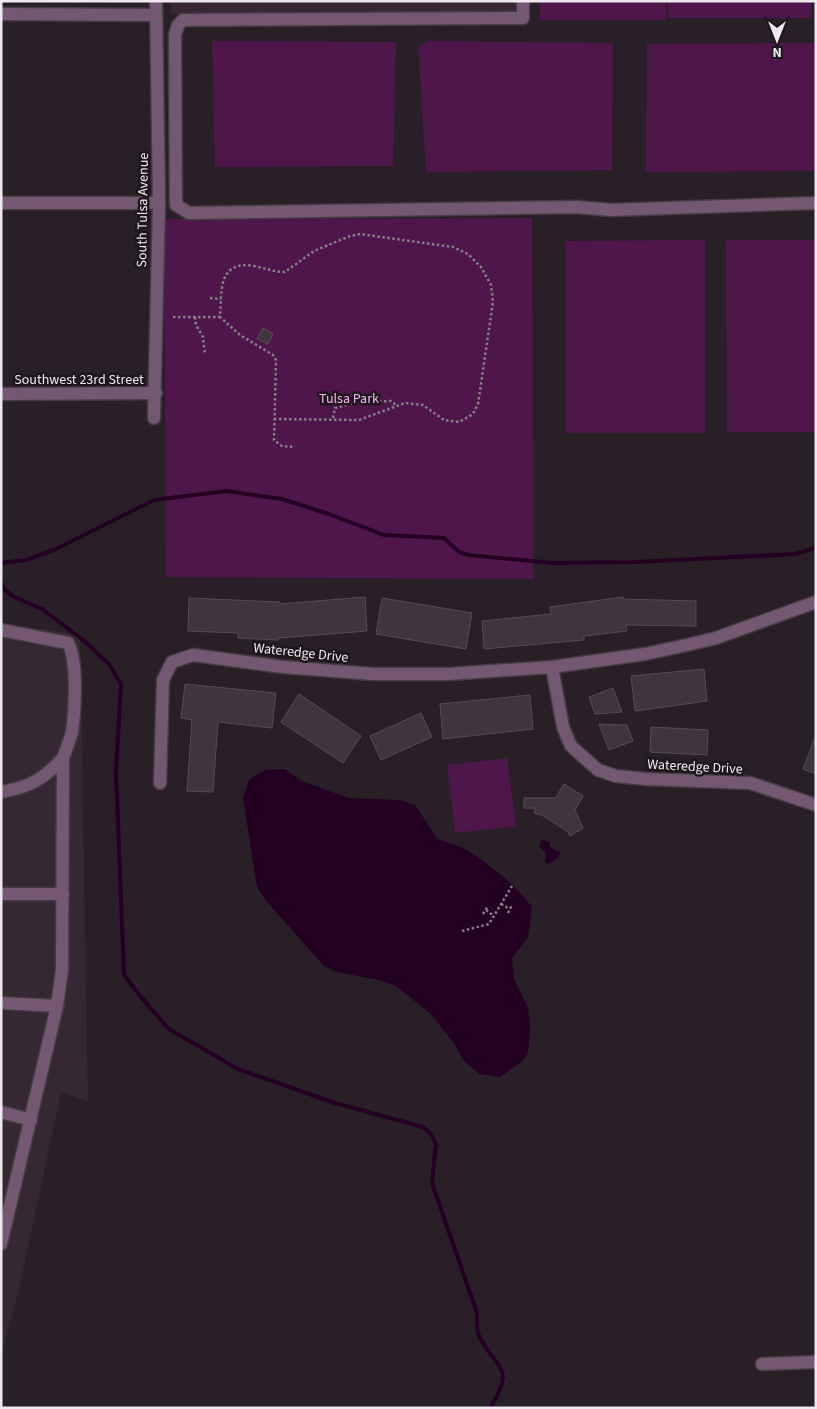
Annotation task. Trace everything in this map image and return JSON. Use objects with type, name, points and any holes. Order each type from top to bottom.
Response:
[{"type":"street","name":"South Tulsa Avenue","points":[[154,418],[159,203],[156,1]]},
{"type":"street","points":[[523,1],[523,18],[183,20],[178,25],[175,35],[176,205],[189,213],[577,207],[611,210],[816,203]]},
{"type":"street","points":[[1,14],[156,15]]},
{"type":"street","points":[[1,203],[159,203]]},
{"type":"street","name":"Southwest 23rd Street","points":[[1,394],[156,393]]},
{"type":"street","name":"Wateredge Drive","points":[[160,783],[163,680],[172,662],[193,655],[283,667],[373,674],[449,674],[552,667],[645,654],[716,638],[816,602]]},
{"type":"street","points":[[1,630],[63,640],[68,643],[72,650],[72,733],[63,758],[62,970],[57,1006],[1,1244]]},
{"type":"street","name":"Wateredge Drive","points":[[552,667],[562,727],[571,746],[598,770],[616,776],[645,779],[750,783],[816,805]]},
{"type":"street","points":[[1,792],[19,789],[48,775],[63,758]]},
{"type":"street","points":[[1,894],[63,894]]},
{"type":"street","points":[[1,1003],[57,1006]]},
{"type":"street","points":[[1,1112],[31,1120]]},
{"type":"street","points":[[762,1364],[816,1362]]},
{"type":"path","points":[[220,317],[222,283],[231,269],[245,265],[285,272],[314,251],[350,236],[367,234],[453,247],[468,254],[487,276],[493,302],[478,404],[468,418],[453,423],[418,404],[405,403],[359,420],[333,418],[274,419]]},
{"type":"path","points":[[210,298],[221,299]]},
{"type":"path","points":[[173,317],[220,317],[240,335],[273,355],[276,360],[275,442],[282,446],[295,447]]},
{"type":"path","points":[[195,317],[196,325],[203,337],[205,354]]},
{"type":"path","points":[[333,418],[335,408],[349,403],[392,401],[396,405]]},
{"type":"path","points":[[462,931],[489,924],[512,886]]},
{"type":"path","points":[[501,904],[510,909]]},
{"type":"path","points":[[508,913],[512,905]]},
{"type":"path","points":[[483,914],[488,906]]},
{"type":"path","points":[[486,910],[494,916]]},
{"type":"shaded area","points":[[171,1],[517,1],[517,13],[171,14]]},
{"type":"shaded area","points":[[1,622],[80,635],[88,1101],[61,1093],[21,1280],[1,1357]]},
{"type":"shaded area","points":[[285,769],[300,780],[348,798],[401,800],[416,806],[437,839],[457,845],[481,859],[510,882],[526,899],[532,907],[528,937],[512,958],[514,979],[528,1008],[530,1026],[527,1055],[520,1063],[500,1077],[479,1074],[463,1060],[456,1046],[430,1013],[396,986],[378,980],[337,972],[324,966],[267,902],[257,887],[243,798],[249,780],[259,773],[266,770]]},
{"type":"shaded area","points":[[542,840],[549,842],[551,848],[560,852],[559,857],[549,864],[545,863],[546,853],[539,847]]},
{"type":"green space","points":[[540,1],[666,1],[666,20],[540,20]]},
{"type":"green space","points":[[668,1],[811,1],[811,18],[668,18]]},
{"type":"green space","points":[[212,41],[396,42],[393,166],[215,167]]},
{"type":"green space","points":[[428,41],[613,43],[612,170],[426,172],[418,47]]},
{"type":"green space","points":[[816,43],[816,171],[646,172],[647,44]]},
{"type":"green space","name":"Tulsa Park","points":[[532,218],[534,579],[166,577],[164,219]]},
{"type":"green space","points":[[705,240],[705,433],[566,433],[566,241]]},
{"type":"green space","points":[[726,240],[816,240],[816,432],[727,432]]},
{"type":"green space","points":[[507,758],[516,826],[455,833],[447,765]]},
{"type":"building","points":[[263,328],[273,334],[268,344],[257,339]]},
{"type":"building","points":[[365,597],[367,631],[279,638],[278,640],[238,638],[238,633],[188,631],[189,598],[280,602],[280,604]]},
{"type":"building","points":[[623,597],[623,599],[696,601],[696,626],[626,625],[627,631],[584,636],[584,640],[484,649],[482,621],[551,614],[550,607]]},
{"type":"building","points":[[382,598],[472,613],[466,649],[376,634]]},
{"type":"building","points":[[704,669],[707,701],[635,711],[631,676]]},
{"type":"building","points":[[185,684],[276,693],[272,728],[218,722],[213,792],[187,791],[192,720],[181,718]]},
{"type":"building","points":[[613,688],[622,712],[595,714],[589,697]]},
{"type":"building","points":[[299,694],[361,736],[343,763],[281,722]]},
{"type":"building","points":[[530,695],[533,729],[443,739],[440,704]]},
{"type":"building","points":[[421,713],[432,737],[381,760],[370,736]]},
{"type":"building","points":[[599,724],[627,725],[633,741],[609,750]]},
{"type":"building","points":[[651,727],[708,730],[707,755],[650,752]]},
{"type":"building","points":[[816,737],[816,774],[803,769]]},
{"type":"building","points":[[564,784],[583,796],[575,810],[583,828],[570,836],[567,831],[540,814],[535,814],[534,808],[524,808],[524,798],[556,798]]},
{"type":"waterway","points":[[1,563],[26,560],[56,549],[154,500],[227,491],[282,499],[384,535],[444,538],[459,552],[468,555],[553,563],[635,562],[796,554],[816,547]]},
{"type":"waterway","points":[[1,582],[4,589],[14,597],[42,609],[83,640],[109,664],[121,684],[116,772],[124,975],[169,1029],[238,1069],[335,1103],[423,1127],[431,1134],[436,1144],[432,1183],[477,1313],[478,1334],[501,1369],[503,1376],[498,1394],[490,1408]]}]
